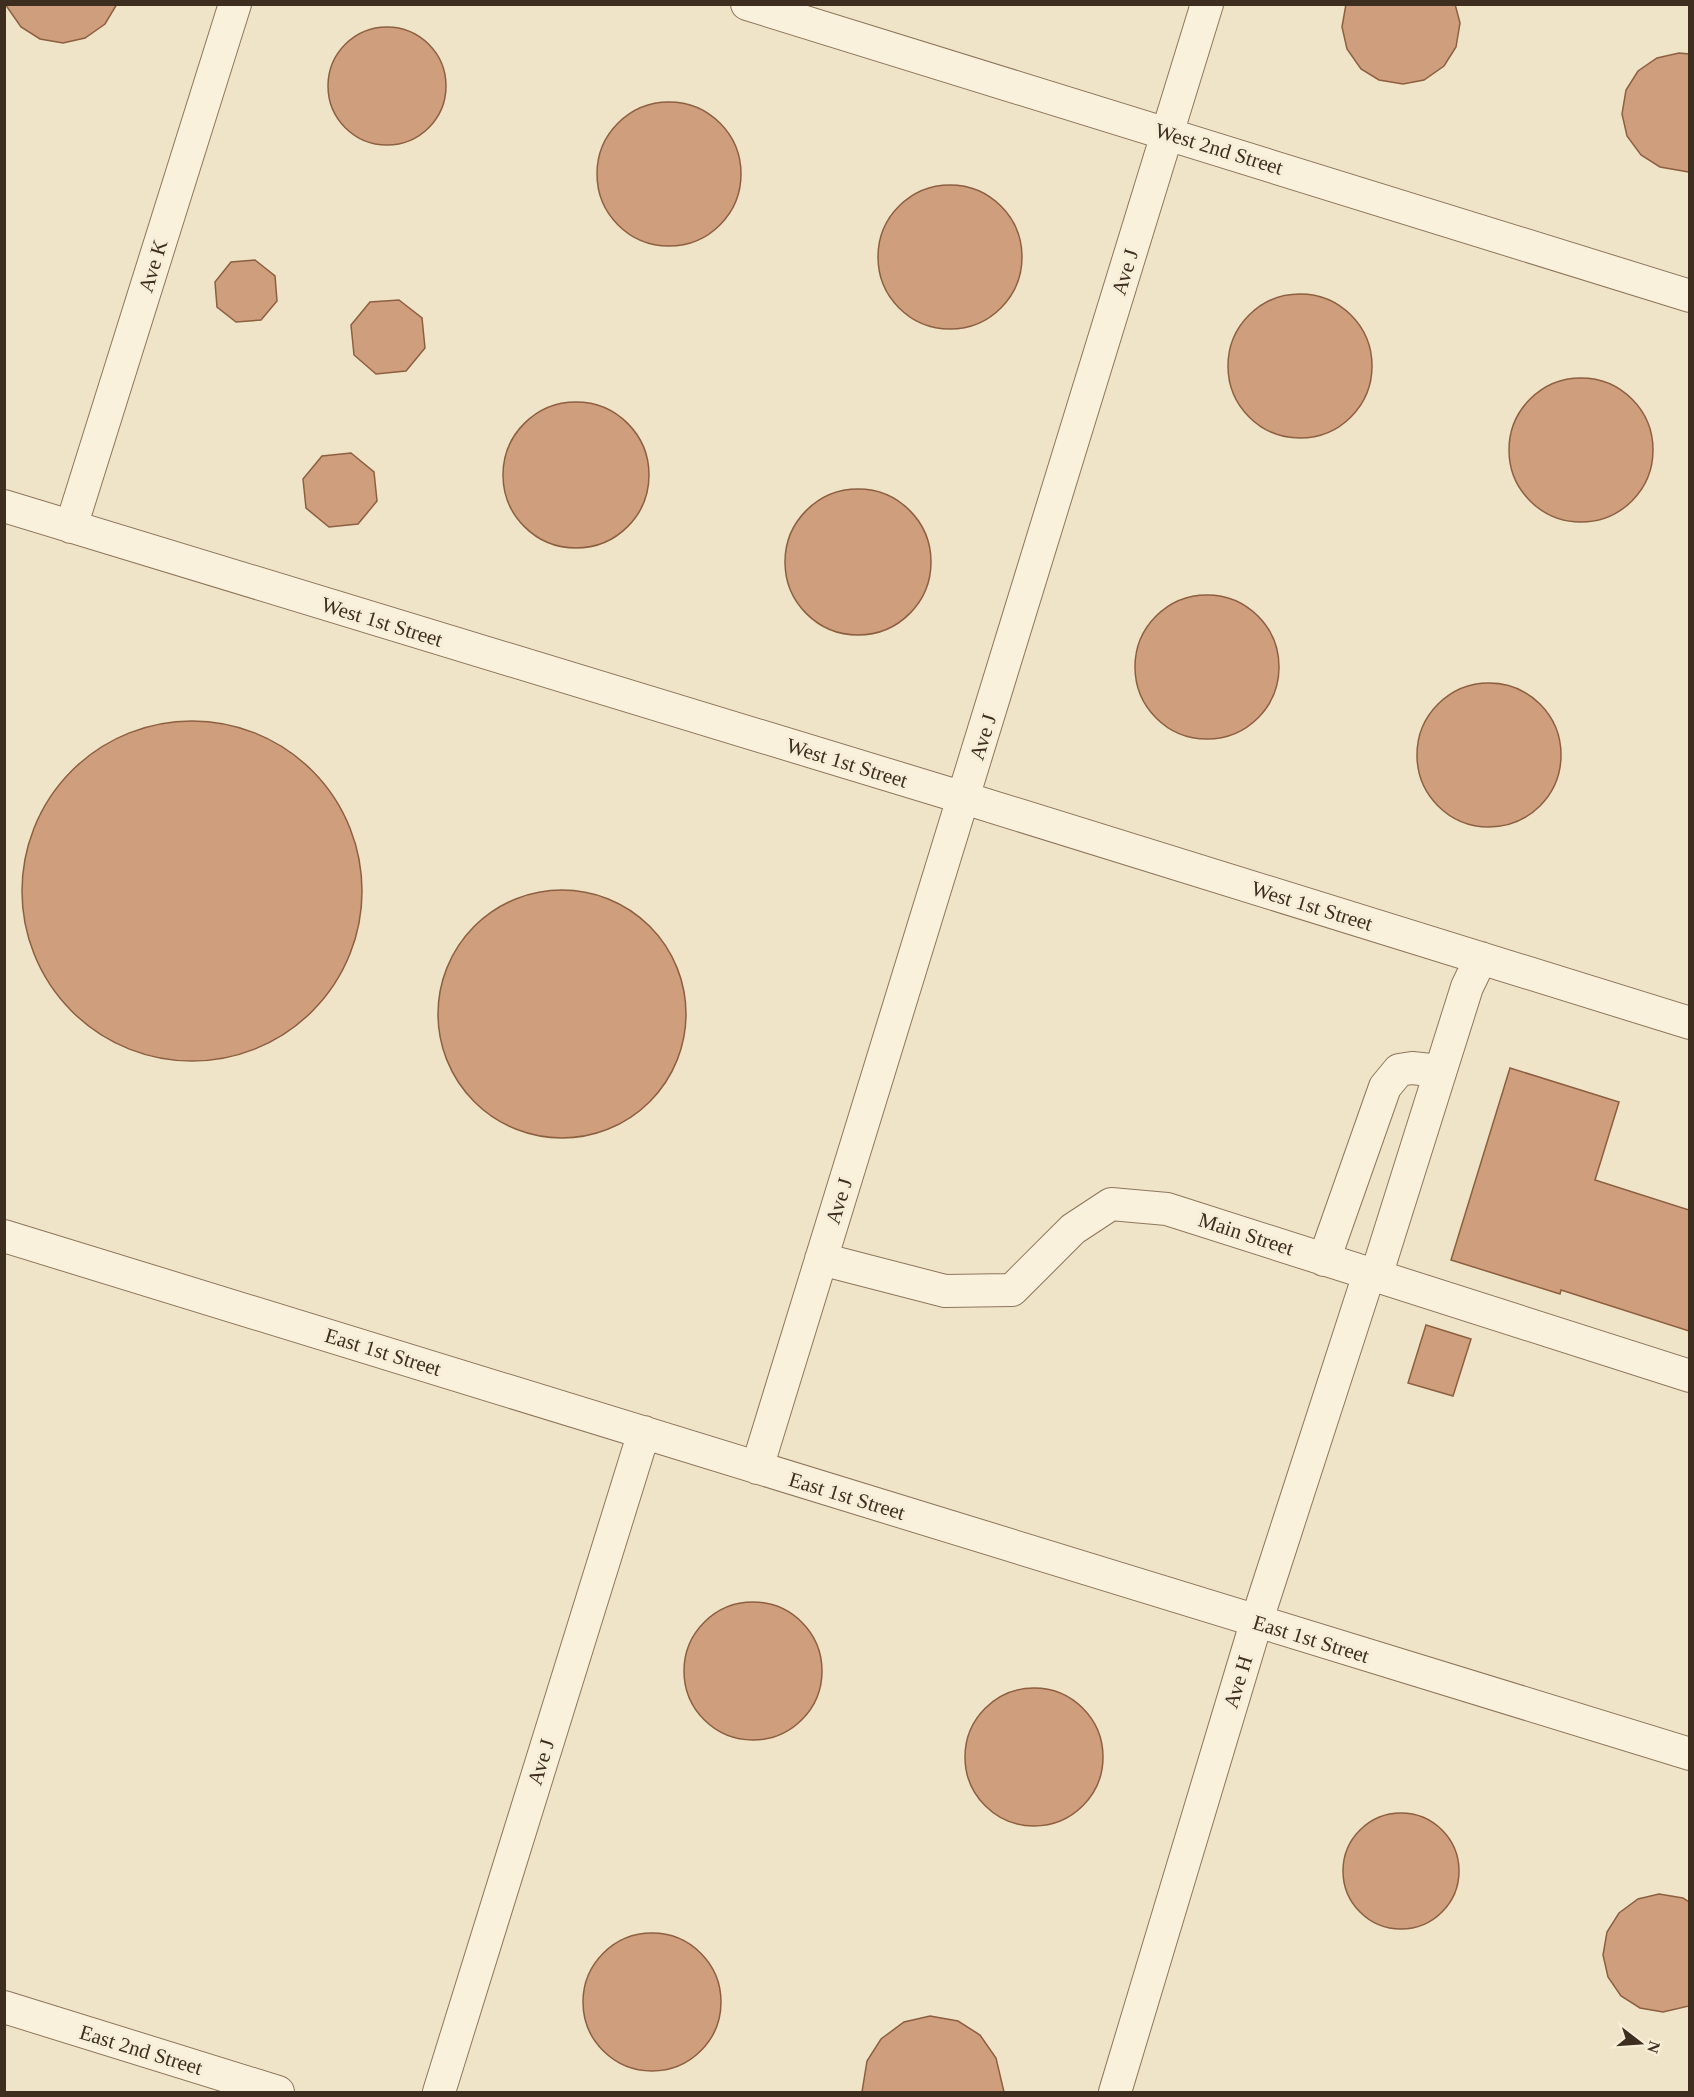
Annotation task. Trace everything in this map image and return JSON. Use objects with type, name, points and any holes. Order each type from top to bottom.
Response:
[{"type":"street","name":"Ave K","points":[[71,527],[235,4]]},
{"type":"street","name":"West 2nd Street","points":[[747,4],[1689,296]]},
{"type":"street","name":"Ave J","points":[[757,1468],[1207,4]]},
{"type":"street","name":"West 1st Street","points":[[4,506],[964,798],[1689,1023]]},
{"type":"street","name":"Ave H","points":[[1115,2092],[1256,1623],[1467,987],[1481,958]]},
{"type":"street","points":[[1324,1260],[1385,1087],[1400,1070],[1412,1068],[1440,1071]]},
{"type":"street","name":"Main Street","points":[[821,1258],[945,1291],[1012,1290],[1072,1229],[1112,1204],[1167,1209],[1689,1376]]},
{"type":"street","name":"East 1st Street","points":[[4,1236],[1256,1623],[1689,1754]]},
{"type":"street","name":"Ave J","points":[[439,2092],[644,1432]]},
{"type":"street","name":"East 2nd Street","points":[[4,2007],[278,2092]]},
{"type":"building","points":[[5,4],[117,4],[105,24],[85,38],[63,43],[40,39],[21,27]]},
{"type":"building","points":[[1346,4],[1455,4],[1460,23],[1456,47],[1444,66],[1424,80],[1403,84],[1379,80],[1361,69],[1347,49],[1342,27]]},
{"type":"building","points":[[387,27],[410,31],[429,44],[442,63],[446,86],[442,109],[429,128],[410,141],[387,145],[364,141],[345,128],[332,109],[328,86],[332,63],[345,44],[364,31]]},
{"type":"building","points":[[1679,53],[1689,54],[1689,172],[1660,167],[1641,155],[1627,136],[1622,114],[1626,90],[1638,71],[1657,58]]},
{"type":"building","points":[[669,102],[697,107],[720,123],[736,146],[741,174],[736,202],[720,225],[697,241],[669,246],[641,241],[618,225],[602,202],[597,174],[602,146],[618,123],[641,107]]},
{"type":"building","points":[[950,185],[978,190],[1001,206],[1017,229],[1022,257],[1017,285],[1001,308],[978,324],[950,329],[922,324],[899,308],[883,285],[878,257],[883,229],[899,206],[922,190]]},
{"type":"building","points":[[255,260],[275,276],[277,301],[261,320],[236,322],[217,307],[215,282],[231,262]]},
{"type":"building","points":[[1300,294],[1328,299],[1351,315],[1367,338],[1372,366],[1367,394],[1351,417],[1328,433],[1300,438],[1272,433],[1249,417],[1233,394],[1228,366],[1233,338],[1249,315],[1272,299]]},
{"type":"building","points":[[399,300],[422,318],[425,348],[406,371],[376,374],[354,355],[351,325],[370,302]]},
{"type":"building","points":[[1581,378],[1609,383],[1632,399],[1648,422],[1653,450],[1648,478],[1632,501],[1609,517],[1581,522],[1553,517],[1530,501],[1514,478],[1509,450],[1514,422],[1530,399],[1553,383]]},
{"type":"building","points":[[576,402],[604,408],[627,424],[643,447],[649,475],[643,503],[627,526],[604,542],[576,548],[548,542],[525,526],[509,503],[503,475],[509,447],[525,424],[548,408]]},
{"type":"building","points":[[351,453],[374,472],[377,501],[358,524],[329,527],[306,508],[303,479],[322,456]]},
{"type":"building","points":[[858,489],[886,495],[909,511],[925,534],[931,562],[925,590],[909,613],[886,629],[858,635],[830,629],[807,613],[791,590],[785,562],[791,534],[807,511],[830,495]]},
{"type":"building","points":[[1207,595],[1235,600],[1258,616],[1274,639],[1279,667],[1274,695],[1258,718],[1235,734],[1207,739],[1179,734],[1156,718],[1140,695],[1135,667],[1140,639],[1156,616],[1179,600]]},
{"type":"building","points":[[1489,683],[1517,688],[1540,704],[1556,727],[1561,755],[1556,783],[1540,806],[1517,822],[1489,827],[1461,822],[1438,806],[1422,783],[1417,755],[1422,727],[1438,704],[1461,688]]},
{"type":"building","points":[[192,721],[241,728],[272,741],[300,759],[324,783],[342,811],[355,842],[362,891],[355,940],[342,971],[324,999],[300,1023],[272,1041],[241,1054],[192,1061],[143,1054],[112,1041],[84,1023],[60,999],[42,971],[29,940],[22,891],[29,842],[42,811],[60,783],[84,759],[112,741],[143,728]]},
{"type":"building","points":[[562,890],[586,893],[609,900],[631,911],[650,926],[665,945],[676,967],[683,990],[686,1014],[683,1038],[676,1061],[665,1083],[650,1102],[631,1117],[609,1128],[586,1135],[562,1138],[538,1135],[515,1128],[493,1117],[474,1102],[459,1083],[448,1061],[441,1038],[438,1014],[441,990],[448,967],[459,945],[474,926],[493,911],[515,900],[538,893]]},
{"type":"building","points":[[1510,1068],[1619,1102],[1595,1180],[1689,1210],[1689,1331],[1561,1290],[1560,1294],[1451,1260]]},
{"type":"building","points":[[1426,1325],[1471,1339],[1453,1396],[1408,1383]]},
{"type":"building","points":[[753,1602],[779,1607],[802,1622],[817,1645],[822,1671],[817,1697],[802,1720],[779,1735],[753,1740],[727,1735],[704,1720],[689,1697],[684,1671],[689,1645],[704,1622],[727,1607]]},
{"type":"building","points":[[1034,1688],[1060,1693],[1083,1708],[1098,1731],[1103,1757],[1098,1783],[1083,1806],[1060,1821],[1034,1826],[1008,1821],[985,1806],[970,1783],[965,1757],[970,1731],[985,1708],[1008,1693]]},
{"type":"building","points":[[1401,1813],[1423,1817],[1442,1830],[1455,1849],[1459,1871],[1455,1893],[1442,1912],[1423,1925],[1401,1929],[1379,1925],[1360,1912],[1347,1893],[1343,1871],[1347,1849],[1360,1830],[1379,1817]]},
{"type":"building","points":[[1659,1894],[1683,1898],[1689,1902],[1689,2006],[1663,2012],[1640,2008],[1621,1996],[1608,1977],[1603,1955],[1607,1932],[1619,1913],[1638,1899]]},
{"type":"building","points":[[652,1933],[678,1938],[701,1953],[716,1976],[721,2002],[716,2028],[701,2051],[678,2066],[652,2071],[626,2066],[603,2051],[588,2028],[583,2002],[588,1976],[603,1953],[626,1938]]},
{"type":"building","points":[[930,2016],[958,2021],[980,2035],[996,2058],[1004,2092],[862,2092],[867,2061],[881,2039],[904,2022]]}]
